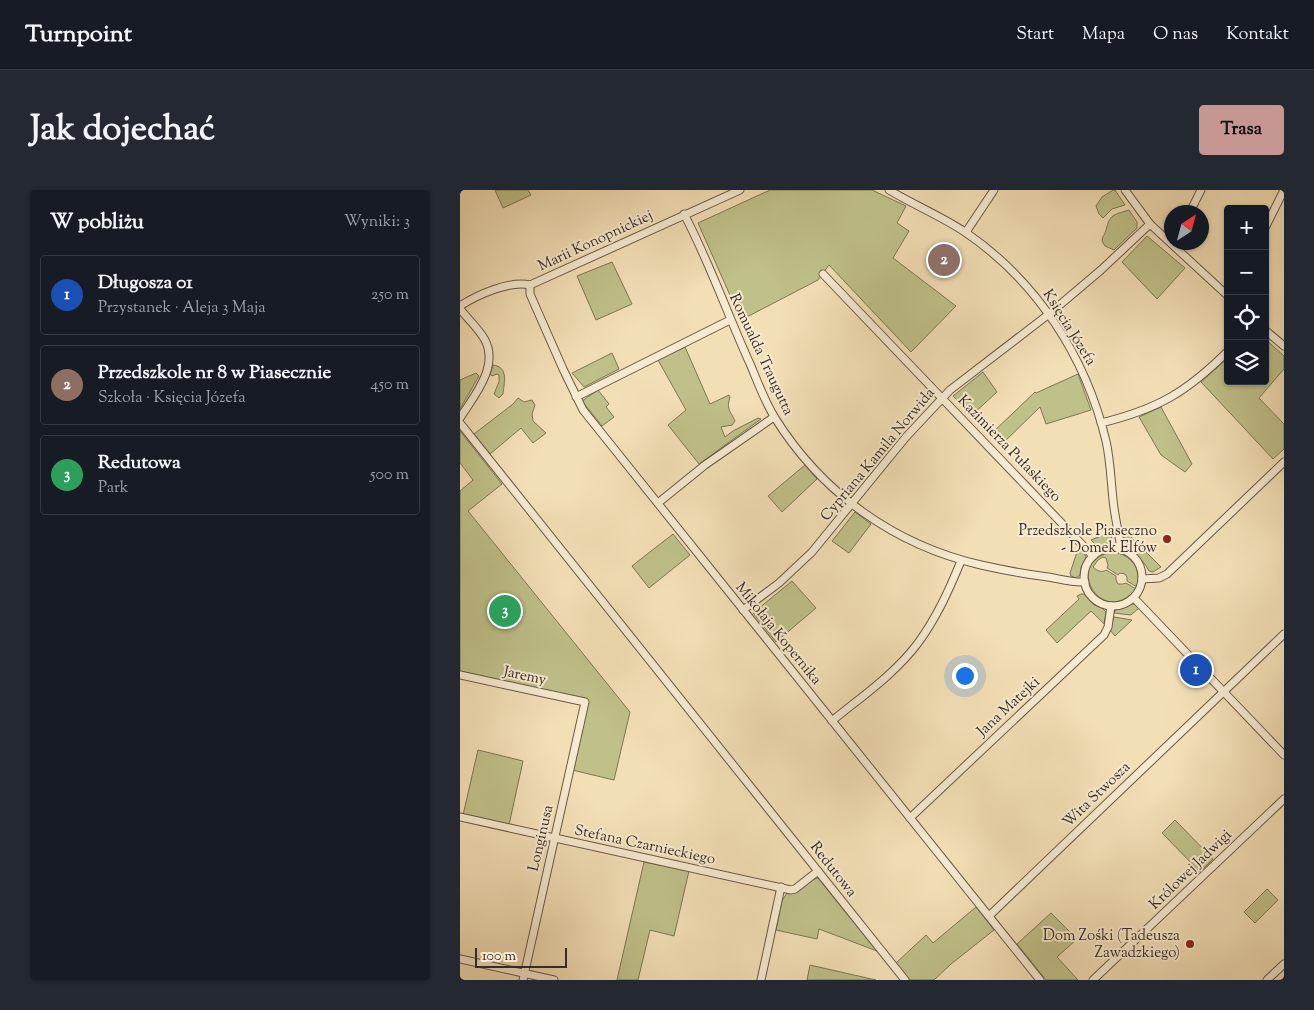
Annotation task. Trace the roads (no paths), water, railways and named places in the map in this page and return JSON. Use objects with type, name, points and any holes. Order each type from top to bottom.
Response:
[{"type":"street","name":"Marii Konopnickiej","points":[[460,308],[507,285],[516,283],[530,285],[740,190]]},
{"type":"street","name":"Księcia Józefa","points":[[889,190],[966,232],[1013,270],[1049,314],[1080,367],[1101,423],[1106,441],[1121,549]]},
{"type":"street","points":[[966,232],[994,190]]},
{"type":"street","points":[[1125,190],[1150,224],[1164,236]]},
{"type":"street","points":[[1194,205],[1201,190]]},
{"type":"street","points":[[1269,220],[1284,190]]},
{"type":"street","name":"Romualda Traugutta","points":[[684,214],[698,241],[730,320],[774,417],[807,462],[826,482],[852,504],[888,529],[911,542],[961,561],[997,569],[1085,582]]},
{"type":"street","name":"Cypriana Kamila Norwida","points":[[743,610],[796,568],[852,504],[906,437],[950,390],[1049,314],[1101,270],[1150,224]]},
{"type":"street","points":[[1180,250],[1227,295]]},
{"type":"street","name":"Kazimierza Pułaskiego","points":[[823,274],[1093,556]]},
{"type":"street","name":"Mikołaja Kopernika","points":[[530,285],[530,294],[583,410],[1040,980]]},
{"type":"street","points":[[460,308],[484,339],[489,358],[484,377],[460,418]]},
{"type":"street","points":[[576,397],[730,320]]},
{"type":"street","points":[[1269,333],[1284,346]]},
{"type":"street","points":[[1101,423],[1130,416],[1166,401],[1205,374],[1224,355]]},
{"type":"street","points":[[658,503],[705,465],[774,417]]},
{"type":"street","name":"Redutowa","points":[[460,423],[904,980]]},
{"type":"street","points":[[1142,579],[1159,578],[1167,574],[1284,462]]},
{"type":"street","points":[[1121,549],[1138,562],[1142,571],[1141,585],[1134,598],[1126,603],[1110,606],[1093,598],[1088,591],[1084,574],[1087,564],[1093,556],[1101,551],[1121,549]]},
{"type":"street","points":[[832,721],[890,672],[917,645],[943,602],[961,561]]},
{"type":"street","points":[[1134,598],[1284,755]]},
{"type":"street","name":"Jana Matejki","points":[[910,818],[1104,635],[1108,627],[1110,606]]},
{"type":"street","name":"Wita Stwosza","points":[[989,916],[1284,634]]},
{"type":"street","name":"Jaremy","points":[[460,674],[585,702]]},
{"type":"street","name":"Longinusa","points":[[523,977],[585,702]]},
{"type":"street","name":"Królowej Jadwigi","points":[[1094,980],[1284,799]]},
{"type":"street","name":"Stefana Czarnieckiego","points":[[460,817],[781,888],[795,889],[818,871]]},
{"type":"street","points":[[761,980],[781,888]]},
{"type":"street","points":[[460,959],[523,977],[554,980]]},
{"type":"street","points":[[1267,980],[1284,964]]},
{"type":"place","name":"Przedszkole nr 8 w Piasecznie","points":[[944,260]]},
{"type":"place","name":"Przedszkole Piaseczno - Domek Elfów","points":[[1167,539]]},
{"type":"place","name":"Redutowa","points":[[505,611]]},
{"type":"place","name":"Długosza 01","points":[[1196,670]]},
{"type":"place","name":"Dom Zośki (Tadeusza Zawadzkiego)","points":[[1190,944]]}]
